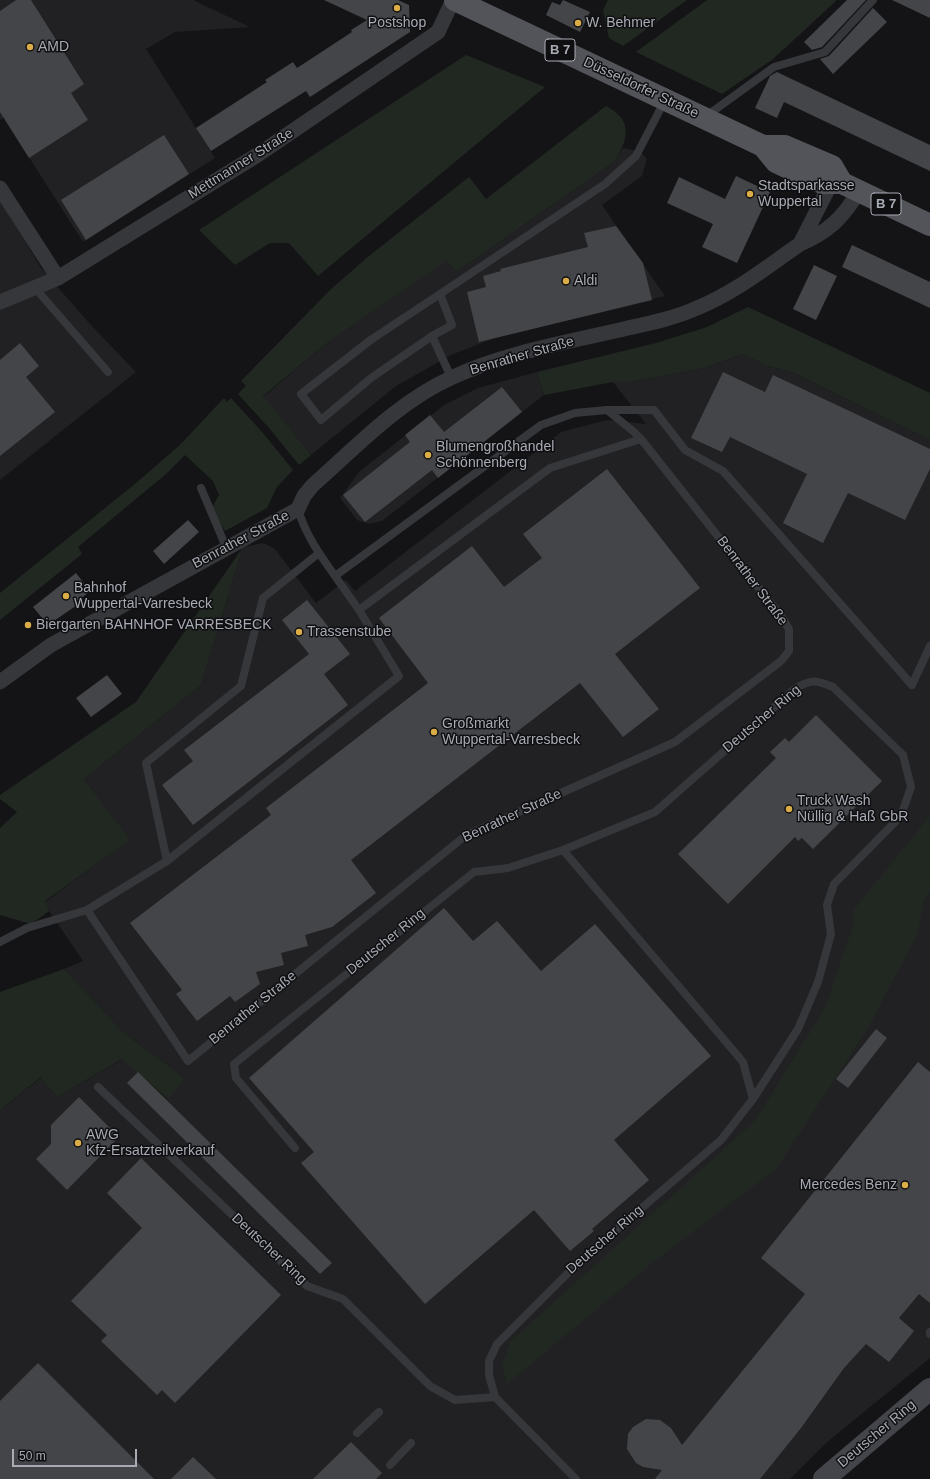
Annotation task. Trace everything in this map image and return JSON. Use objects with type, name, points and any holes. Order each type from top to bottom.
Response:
[{"type":"main road","name":"Düsseldorfer Straße","points":[[454,0],[763,146],[785,146],[832,166],[844,186]]},
{"type":"main road","name":"B 7","points":[[844,186],[930,225]]},
{"type":"street","name":"Mettmanner Straße","points":[[2,303],[58,278],[259,154],[438,32],[454,0]]},
{"type":"street","name":"Benrather Straße","points":[[800,244],[844,186]]},
{"type":"street","name":"Benrather Straße","points":[[0,682],[51,645],[226,547],[298,509],[304,496],[312,486],[391,416],[421,395],[452,377],[485,363],[658,321],[696,309],[732,292],[800,244],[819,236],[843,216],[844,186]]},
{"type":"street","points":[[0,188],[58,278]]},
{"type":"street","name":"Deutscher Ring","points":[[824,1479],[930,1389]]},
{"type":"lane","points":[[704,118],[774,67],[825,52],[873,0]]},
{"type":"lane","points":[[440,294],[452,326],[432,336],[371,378],[321,420],[301,394],[372,339],[605,184],[636,156],[665,100]]},
{"type":"lane","points":[[35,288],[108,372]]},
{"type":"lane","points":[[432,336],[452,377]]},
{"type":"lane","name":"Benrather Straße","points":[[87,910],[188,1061],[465,836],[675,742],[781,661],[789,651],[789,629],[781,616],[641,439],[607,410]]},
{"type":"lane","points":[[335,576],[541,425],[575,412],[654,410],[685,450],[722,471],[912,685],[930,646]]},
{"type":"lane","points":[[359,610],[550,468],[641,439]]},
{"type":"lane","points":[[201,488],[226,547]]},
{"type":"lane","name":"Benrather Straße","points":[[0,942],[27,928],[87,910],[167,861],[399,676],[359,610],[319,553],[302,523],[298,509]]},
{"type":"lane","points":[[167,861],[146,763],[241,686],[263,598],[319,553]]},
{"type":"lane","name":"Deutscher Ring","points":[[98,1087],[307,1286],[343,1299],[430,1386],[455,1400],[495,1397],[490,1375],[490,1361],[497,1344],[580,1261],[721,1140],[753,1099],[798,1029],[818,982],[831,934],[827,905],[834,884],[902,816],[911,787],[902,755],[833,687],[820,682],[809,681],[796,688],[655,812],[563,850],[508,868],[474,872],[234,1064],[236,1078],[295,1148]]},
{"type":"lane","points":[[563,850],[743,1062],[753,1099]]},
{"type":"lane","points":[[495,1397],[576,1479]]},
{"type":"lane","points":[[357,1433],[379,1412]]},
{"type":"lane","points":[[390,1465],[411,1443]]},
{"type":"shaded area","name":"AMD","points":[[0,0],[193,0],[250,27],[175,32],[146,49],[215,158],[83,242],[4,118],[0,120]]},
{"type":"shaded area","points":[[608,0],[687,0],[623,46],[609,38],[603,10]]},
{"type":"shaded area","points":[[707,0],[837,0],[773,59],[722,94],[636,52]]},
{"type":"shaded area","points":[[466,55],[545,87],[318,276],[289,243],[270,243],[235,265],[199,230]]},
{"type":"shaded area","points":[[606,106],[615,111],[621,117],[626,131],[623,146],[614,162],[456,272],[447,260],[327,343],[263,396],[311,455],[299,465],[269,428],[238,394],[246,386],[241,381],[330,290],[369,256],[469,177],[486,199]]},
{"type":"shaded area","points":[[623,148],[641,152],[647,159],[642,176],[602,205],[665,296],[500,336],[451,355],[396,386],[311,455],[263,397],[327,343],[447,259],[456,272],[614,162]]},
{"type":"shaded area","points":[[0,199],[41,268],[90,324],[136,372],[0,480]]},
{"type":"shaded area","points":[[748,307],[930,393],[930,440],[794,373],[768,366],[742,354],[705,368],[625,383],[613,382],[544,395],[537,372],[656,343],[707,327]]},
{"type":"shaded area","points":[[742,354],[768,366],[794,373],[930,440],[930,1358],[826,1443],[790,1479],[0,1479],[0,1110],[42,1077],[57,1097],[123,1059],[167,1099],[185,1078],[123,1032],[64,969],[83,961],[49,911],[45,902],[129,840],[84,779],[201,685],[243,547],[264,543],[275,549],[316,603],[346,580],[355,591],[561,432],[607,420],[646,424],[613,382],[625,383],[705,368]]},
{"type":"shaded area","name":"Blumengroßhandel Schönnenberg","points":[[537,372],[544,395],[382,521],[369,524],[357,520],[340,498],[359,472],[444,405],[478,388]]},
{"type":"shaded area","points":[[224,398],[227,402],[231,398],[263,433],[293,470],[277,487],[267,508],[225,531],[211,509],[219,495],[213,481],[185,455],[166,474],[78,547],[82,554],[0,620],[0,593],[136,483],[180,445]]},
{"type":"shaded area","points":[[243,547],[201,685],[84,779],[130,840],[45,901],[49,911],[31,924],[0,915],[0,828],[17,812],[0,799],[0,795],[136,702]]},
{"type":"shaded area","points":[[930,816],[930,892],[924,900],[918,932],[868,1028],[776,1169],[652,1263],[507,1384],[502,1366],[510,1342],[755,1121],[825,1008],[854,923],[853,911]]},
{"type":"shaded area","points":[[64,969],[123,1032],[185,1078],[168,1099],[122,1059],[57,1097],[41,1077],[0,1110],[0,992]]},
{"type":"building","name":"AMD","points":[[16,0],[31,0],[84,84],[71,93],[88,120],[29,158],[0,112],[0,11]]},
{"type":"building","points":[[324,0],[398,0],[409,5],[410,32],[310,97],[306,91],[211,151],[196,128],[267,82],[265,80],[293,62],[297,68],[352,32],[351,30],[367,20]]},
{"type":"building","points":[[563,0],[590,12],[580,32],[546,15],[552,2],[560,5]]},
{"type":"building","points":[[847,0],[866,0],[822,47],[812,50],[804,42]]},
{"type":"building","points":[[892,0],[930,0],[930,18]]},
{"type":"building","points":[[873,8],[887,22],[833,74],[820,59],[829,56]]},
{"type":"building","points":[[777,72],[930,145],[930,171],[784,102],[777,118],[755,108],[770,76]]},
{"type":"building","points":[[164,135],[189,174],[86,240],[61,200]]},
{"type":"building","points":[[736,176],[770,192],[737,263],[702,247],[713,224],[667,203],[679,177],[725,199]]},
{"type":"building","name":"Aldi","points":[[616,226],[643,263],[652,300],[479,342],[467,292],[486,287],[483,276],[501,271],[500,269],[588,247],[584,233]]},
{"type":"building","points":[[852,245],[930,282],[930,308],[842,267]]},
{"type":"building","points":[[814,265],[837,276],[816,320],[793,309]]},
{"type":"building","points":[[20,343],[39,366],[26,377],[55,412],[0,456],[0,360]]},
{"type":"building","points":[[723,372],[765,392],[773,375],[930,449],[930,469],[905,520],[848,493],[823,543],[783,523],[807,474],[730,437],[722,452],[691,438]]},
{"type":"building","name":"Blumengroßhandel Schönnenberg","points":[[502,387],[522,412],[438,478],[432,470],[365,522],[343,495],[410,442],[405,435],[430,415],[444,432]]},
{"type":"building","points":[[607,469],[700,588],[615,654],[659,709],[623,737],[580,683],[351,860],[376,893],[332,927],[305,935],[308,946],[281,953],[284,965],[256,972],[260,984],[235,1002],[230,996],[197,1021],[176,994],[182,990],[130,923],[271,815],[266,808],[428,683],[379,618],[472,546],[504,587],[542,558],[523,534]]},
{"type":"building","points":[[188,520],[199,532],[164,564],[153,551]]},
{"type":"building","name":"Bahnhof Wuppertal-Varresbeck","points":[[76,573],[90,591],[78,601],[80,603],[48,625],[33,607]]},
{"type":"building","points":[[307,600],[350,654],[324,674],[348,705],[193,825],[162,785],[193,761],[184,750],[309,654],[282,620]]},
{"type":"building","points":[[107,675],[122,694],[91,717],[76,698]]},
{"type":"building","name":"Truck Wash Nüllig & Haß GbR","points":[[816,715],[882,781],[813,849],[802,838],[798,841],[795,837],[728,904],[678,854],[776,758],[770,752],[785,738],[789,742]]},
{"type":"building","points":[[444,908],[473,941],[497,921],[541,971],[595,924],[711,1056],[614,1140],[649,1180],[592,1229],[594,1231],[570,1251],[534,1210],[425,1304],[301,1163],[314,1152],[249,1078]]},
{"type":"building","points":[[876,1029],[887,1038],[848,1088],[836,1079]]},
{"type":"building","points":[[918,1062],[930,1072],[930,1303],[919,1294],[899,1318],[914,1331],[889,1362],[866,1344],[844,1368],[801,1428],[760,1479],[655,1479],[662,1470],[643,1467],[636,1463],[627,1449],[628,1434],[633,1427],[646,1419],[660,1420],[671,1428],[682,1445],[805,1294],[761,1258]]},
{"type":"building","points":[[138,1072],[332,1263],[320,1274],[127,1083]]},
{"type":"building","points":[[79,1097],[119,1137],[67,1190],[36,1159],[51,1144],[51,1125]]},
{"type":"building","points":[[141,1158],[281,1295],[175,1403],[162,1390],[157,1395],[101,1341],[107,1335],[71,1301],[142,1228],[107,1193]]},
{"type":"building","points":[[38,1363],[154,1479],[0,1479],[0,1401]]},
{"type":"building","points":[[351,1442],[382,1473],[376,1479],[313,1479]]},
{"type":"building","points":[[193,1457],[216,1479],[171,1479]]},
{"type":"place","name":"Postshop","points":[[397,8]]},
{"type":"place","name":"W. Behmer","points":[[578,23]]},
{"type":"place","name":"AMD","points":[[30,47]]},
{"type":"place","name":"Stadtsparkasse Wuppertal","points":[[750,194]]},
{"type":"place","name":"Aldi","points":[[566,281]]},
{"type":"place","name":"Blumengroßhandel Schönnenberg","points":[[428,455]]},
{"type":"place","name":"Bahnhof Wuppertal-Varresbeck","points":[[66,596]]},
{"type":"place","name":"Biergarten BAHNHOF VARRESBECK","points":[[28,625]]},
{"type":"place","name":"Trassenstube","points":[[299,632]]},
{"type":"place","name":"Großmarkt Wuppertal-Varresbeck","points":[[434,732]]},
{"type":"place","name":"Truck Wash Nüllig & Haß GbR","points":[[789,809]]},
{"type":"place","name":"AWG Kfz-Ersatzteilverkauf","points":[[78,1143]]},
{"type":"place","name":"Mercedes Benz","points":[[905,1185]]}]
